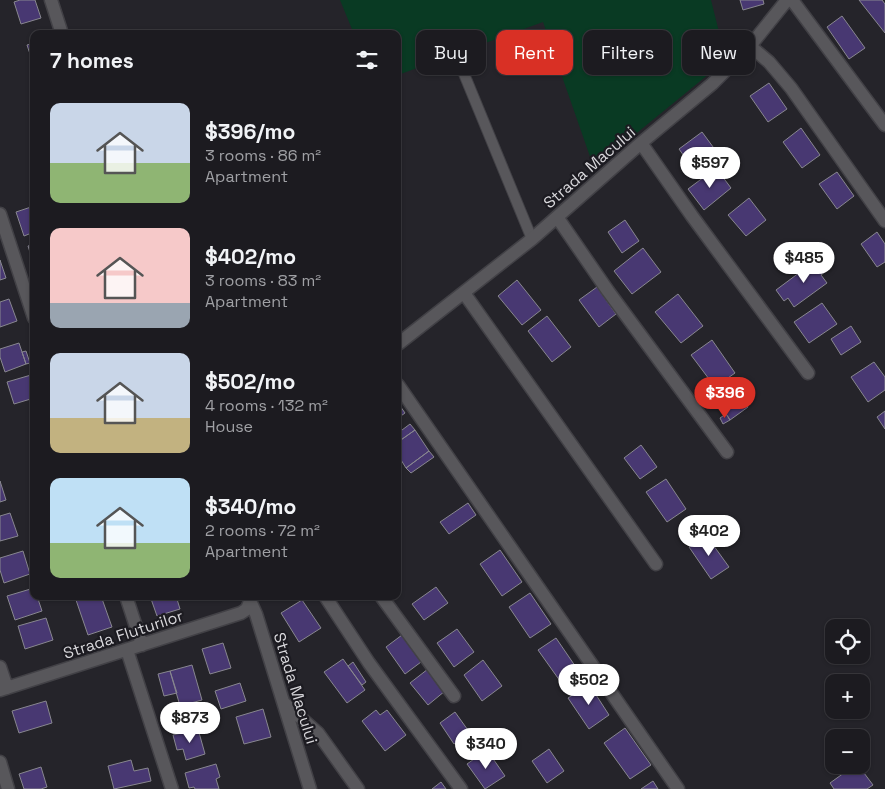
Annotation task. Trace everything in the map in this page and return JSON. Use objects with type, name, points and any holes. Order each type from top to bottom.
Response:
[{"type":"street","points":[[51,0],[61,30]]},
{"type":"street","name":"Strada Macului","points":[[755,40],[787,0]]},
{"type":"street","points":[[792,0],[885,125]]},
{"type":"street","points":[[755,50],[769,62],[791,88],[885,221]]},
{"type":"street","name":"Strada Macului","points":[[401,342],[532,239],[721,75]]},
{"type":"street","points":[[641,143],[692,216],[808,373]]},
{"type":"street","points":[[0,214],[30,306]]},
{"type":"street","points":[[557,217],[608,291],[727,452]]},
{"type":"street","points":[[464,293],[656,564]]},
{"type":"street","points":[[401,388],[678,789]]},
{"type":"street","points":[[127,600],[142,645]]},
{"type":"street","name":"Strada Macului","points":[[251,600],[310,789]]},
{"type":"street","name":"Strada Fluturilor","points":[[3,689],[241,613],[247,609],[251,600]]},
{"type":"street","points":[[328,600],[369,663],[461,789]]},
{"type":"street","points":[[383,600],[454,696]]},
{"type":"street","points":[[127,650],[172,789]]},
{"type":"street","points":[[0,667],[3,689]]},
{"type":"street","points":[[284,703],[318,733],[358,789]]},
{"type":"street","points":[[0,762],[8,789]]},
{"type":"lane","points":[[464,75],[532,239]]},
{"type":"green space","points":[[340,0],[711,0],[718,30],[682,30],[682,75],[708,75],[594,168],[562,75],[573,75],[573,30],[546,30],[543,22],[521,30],[496,30],[496,39],[486,43],[486,30],[416,30],[416,68],[401,74],[401,30],[352,30]]},
{"type":"building","points":[[35,0],[41,18],[21,24],[14,2]]},
{"type":"building","points":[[740,0],[763,0],[764,4],[743,10]]},
{"type":"building","points":[[859,0],[882,0],[885,4],[885,33]]},
{"type":"building","points":[[842,16],[865,48],[849,59],[827,27]]},
{"type":"building","points":[[769,83],[787,109],[768,122],[750,96]]},
{"type":"building","points":[[801,128],[820,155],[802,168],[783,142]]},
{"type":"building","points":[[702,132],[719,155],[696,173],[679,149]]},
{"type":"building","points":[[716,168],[731,188],[704,210],[688,189]]},
{"type":"building","points":[[837,172],[854,196],[837,209],[819,184]]},
{"type":"building","points":[[749,198],[766,220],[746,236],[728,215]]},
{"type":"building","points":[[30,207],[30,234],[24,236],[16,212]]},
{"type":"building","points":[[625,220],[639,241],[622,253],[608,232]]},
{"type":"building","points":[[877,232],[885,244],[885,262],[877,267],[861,244]]},
{"type":"building","points":[[643,248],[661,272],[632,294],[614,271]]},
{"type":"building","points":[[819,258],[828,270],[821,275],[827,283],[794,307],[788,298],[784,301],[776,290]]},
{"type":"building","points":[[0,260],[6,278],[0,280]]},
{"type":"building","points":[[517,280],[541,310],[522,325],[498,296]]},
{"type":"building","points":[[597,287],[616,314],[599,327],[579,300]]},
{"type":"building","points":[[678,294],[703,326],[681,343],[655,312]]},
{"type":"building","points":[[9,299],[17,321],[0,327],[0,302]]},
{"type":"building","points":[[822,303],[837,324],[809,343],[794,322]]},
{"type":"building","points":[[547,316],[571,347],[552,362],[528,331]]},
{"type":"building","points":[[851,326],[861,342],[841,355],[831,339]]},
{"type":"building","points":[[712,340],[735,373],[715,387],[691,355]]},
{"type":"building","points":[[19,343],[26,364],[5,372],[0,357],[0,349]]},
{"type":"building","points":[[26,351],[30,363],[26,364],[22,352]]},
{"type":"building","points":[[874,362],[885,377],[885,390],[868,402],[851,377]]},
{"type":"building","points":[[30,375],[30,399],[14,404],[7,382]]},
{"type":"building","points":[[736,389],[748,407],[730,420],[718,401]]},
{"type":"building","points":[[401,407],[405,413],[401,416]]},
{"type":"building","points":[[885,411],[885,429],[877,417]]},
{"type":"building","points":[[726,414],[730,420],[723,424],[720,418]]},
{"type":"building","points":[[410,424],[415,430],[401,440],[401,431]]},
{"type":"building","points":[[415,430],[429,451],[406,468],[401,460],[401,440]]},
{"type":"building","points":[[641,445],[657,467],[640,479],[624,458]]},
{"type":"building","points":[[429,451],[434,457],[411,473],[406,468]]},
{"type":"building","points":[[666,479],[686,509],[667,522],[646,492]]},
{"type":"building","points":[[0,481],[6,500],[0,502]]},
{"type":"building","points":[[468,503],[476,515],[449,534],[440,522]]},
{"type":"building","points":[[10,513],[18,536],[0,541],[0,516]]},
{"type":"building","points":[[706,535],[729,567],[711,579],[689,547]]},
{"type":"building","points":[[500,550],[522,582],[502,596],[480,564]]},
{"type":"building","points":[[23,551],[30,574],[4,583],[0,570],[0,558]]},
{"type":"building","points":[[436,587],[448,603],[424,620],[412,604]]},
{"type":"building","points":[[30,589],[30,600],[38,600],[42,611],[15,620],[7,596]]},
{"type":"building","points":[[530,593],[551,624],[530,638],[509,607]]},
{"type":"building","points":[[76,600],[102,600],[112,627],[88,635]]},
{"type":"building","points":[[151,600],[177,600],[180,609],[157,616]]},
{"type":"building","points":[[302,600],[321,628],[299,642],[281,613]]},
{"type":"building","points":[[46,618],[53,640],[25,649],[18,626]]},
{"type":"building","points":[[457,629],[474,652],[454,667],[437,643]]},
{"type":"building","points":[[402,635],[421,662],[405,674],[386,647]]},
{"type":"building","points":[[556,638],[582,676],[565,688],[538,650]]},
{"type":"building","points":[[223,643],[231,668],[210,674],[202,649]]},
{"type":"building","points":[[343,659],[365,690],[347,703],[324,672]]},
{"type":"building","points":[[483,660],[502,686],[482,701],[464,675]]},
{"type":"building","points":[[353,662],[366,682],[362,685],[348,666]]},
{"type":"building","points":[[192,665],[202,700],[180,706],[170,671]]},
{"type":"building","points":[[428,669],[445,691],[428,705],[410,683]]},
{"type":"building","points":[[170,671],[177,693],[164,696],[158,674]]},
{"type":"building","points":[[240,683],[246,701],[221,709],[215,691]]},
{"type":"building","points":[[589,684],[609,715],[589,729],[568,698]]},
{"type":"building","points":[[46,701],[52,723],[19,733],[12,711]]},
{"type":"building","points":[[263,709],[271,737],[244,744],[236,717]]},
{"type":"building","points":[[376,710],[380,715],[387,710],[406,735],[385,751],[362,721]]},
{"type":"building","points":[[455,712],[470,733],[454,744],[440,723]]},
{"type":"building","points":[[625,728],[651,765],[630,779],[604,743]]},
{"type":"building","points":[[198,729],[205,754],[186,760],[183,749],[177,750],[173,735]]},
{"type":"building","points":[[549,749],[564,771],[547,783],[532,761]]},
{"type":"building","points":[[487,750],[505,776],[485,789],[467,764]]},
{"type":"building","points":[[131,760],[134,771],[148,768],[151,781],[114,789],[108,766]]},
{"type":"building","points":[[216,764],[220,777],[216,779],[219,789],[189,788],[185,773]]},
{"type":"building","points":[[41,767],[47,787],[24,789],[19,774]]},
{"type":"building","points":[[842,774],[865,774],[873,785],[867,789],[834,789],[830,783]]},
{"type":"building","points":[[653,781],[658,789],[641,789]]},
{"type":"building","points":[[441,782],[446,789],[432,789]]}]
